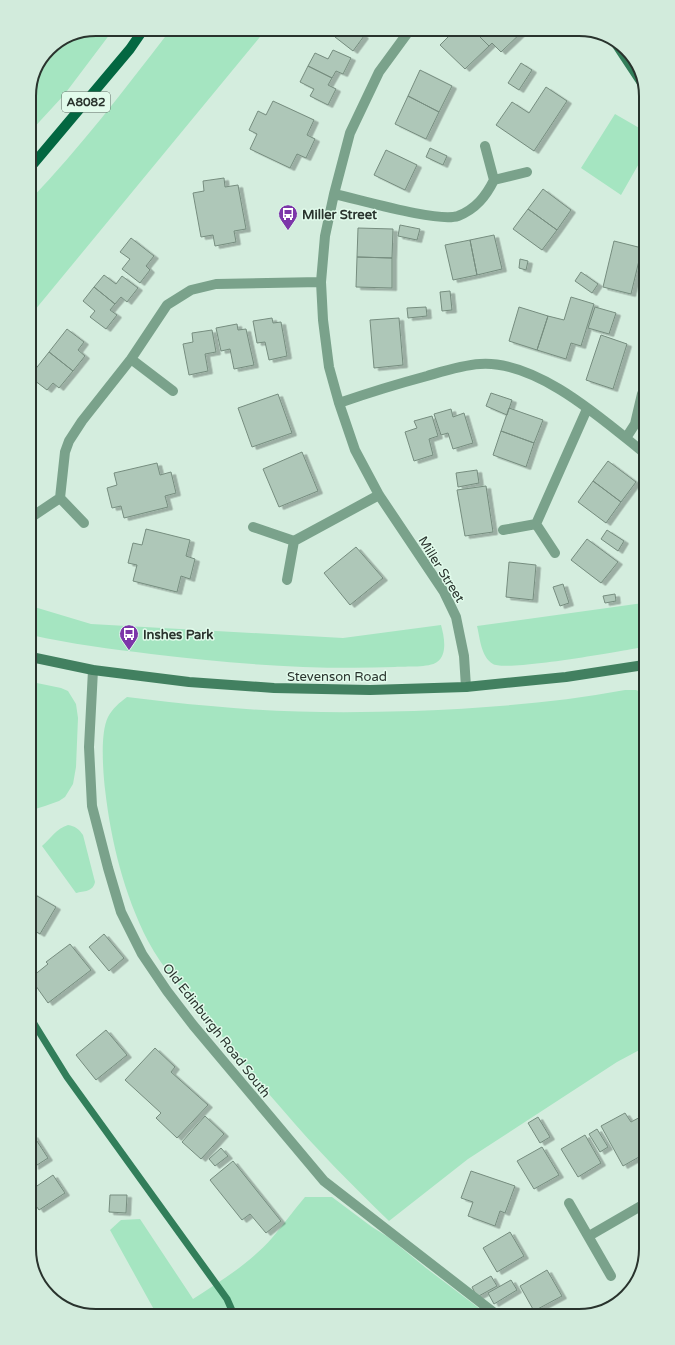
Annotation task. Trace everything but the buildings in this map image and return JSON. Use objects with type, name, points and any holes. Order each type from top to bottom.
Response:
[{"type":"main road","name":"A8082","points":[[36,162],[130,49],[139,36]]},
{"type":"street","name":"Miller Street","points":[[405,36],[378,72],[350,134],[334,194],[325,236],[322,282],[323,320],[328,360],[339,403],[355,450],[379,495],[444,592],[456,617],[464,656],[466,687]]},
{"type":"street","points":[[334,194],[432,217],[457,216],[477,205],[488,192],[494,180],[485,146]]},
{"type":"street","points":[[494,180],[527,172]]},
{"type":"street","points":[[60,498],[65,452],[69,441],[82,421],[131,360],[167,305],[191,290],[216,284],[322,282]]},
{"type":"street","points":[[131,360],[173,391]]},
{"type":"street","points":[[339,403],[390,386],[455,368],[481,364],[507,366],[534,375],[557,388],[639,449]]},
{"type":"street","points":[[626,438],[635,424],[639,407]]},
{"type":"street","points":[[536,524],[587,409]]},
{"type":"street","points":[[253,528],[294,541],[379,495]]},
{"type":"street","points":[[36,514],[60,498]]},
{"type":"street","points":[[60,498],[84,523]]},
{"type":"street","points":[[503,530],[536,524]]},
{"type":"street","points":[[536,524],[555,553]]},
{"type":"street","points":[[287,580],[294,541]]},
{"type":"street","name":"Stevenson Road","points":[[36,658],[94,670],[189,682],[274,688],[370,690],[466,687],[566,677],[639,666]]},
{"type":"street","name":"Old Edinburgh Road South","points":[[94,670],[89,747],[92,806],[121,912],[142,954],[167,991],[193,1025],[324,1181],[489,1309]]},
{"type":"street","points":[[569,1203],[611,1276]]},
{"type":"street","points":[[589,1236],[639,1207]]},
{"type":"green space","points":[[108,36],[64,95],[36,125],[36,92],[38,81],[48,60],[66,44],[77,39]]},
{"type":"green space","points":[[166,36],[261,36],[36,309],[36,193],[84,139]]},
{"type":"green space","points":[[615,114],[639,128],[639,164],[621,195],[581,168]]},
{"type":"green space","points":[[639,604],[639,648],[565,660],[502,666],[493,664],[483,652],[477,626]]},
{"type":"green space","points":[[36,608],[91,624],[343,638],[441,625],[444,639],[444,650],[437,662],[423,666],[334,668],[181,658],[36,636]]},
{"type":"green space","points":[[36,683],[68,691],[76,704],[78,718],[76,767],[73,784],[65,797],[36,809]]},
{"type":"green space","points":[[625,690],[639,691],[639,1050],[617,1062],[468,1159],[389,1221],[321,1152],[273,1099],[162,964],[148,941],[125,886],[111,828],[103,763],[105,724],[116,706],[127,697],[262,710],[364,712],[441,710],[520,704],[599,695]]},
{"type":"green space","points":[[68,825],[77,828],[83,835],[95,882],[92,888],[76,893],[42,846],[57,831]]},
{"type":"green space","points":[[305,1197],[332,1197],[388,1237],[480,1309],[154,1309],[110,1230],[121,1220],[140,1219],[193,1299],[235,1271],[254,1256],[272,1238]]},
{"type":"waterway","points":[[622,55],[634,74]]},
{"type":"waterway","points":[[36,1027],[67,1077],[227,1299],[231,1309]]},
{"type":"place","name":"Miller Street","points":[[288,231]]},
{"type":"place","name":"Inshes Park","points":[[129,651]]}]
